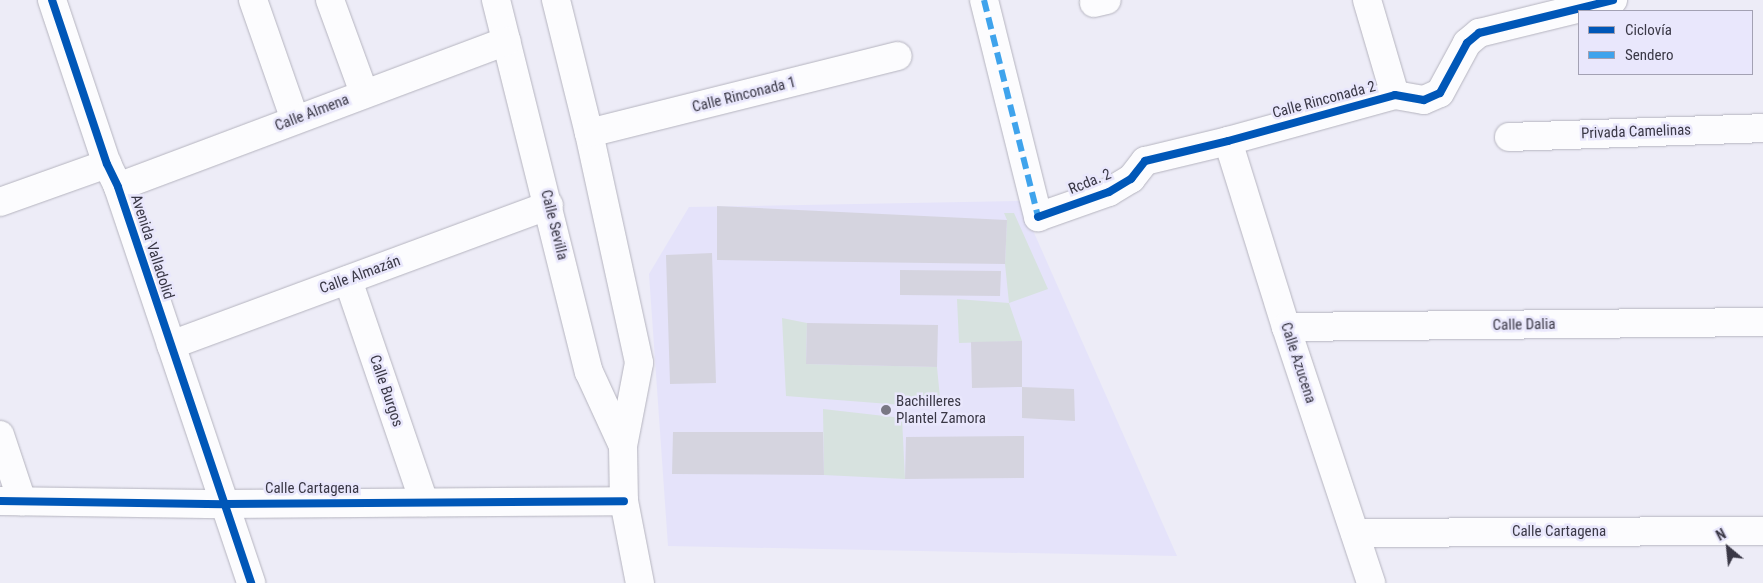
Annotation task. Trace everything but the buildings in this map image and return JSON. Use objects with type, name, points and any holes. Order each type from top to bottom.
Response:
[{"type":"street","name":"Avenida Valladolid","points":[[52,0],[251,583]]},
{"type":"street","points":[[253,0],[295,120]]},
{"type":"street","points":[[330,0],[364,93]]},
{"type":"street","name":"Calle Sevilla","points":[[496,0],[549,204],[589,372],[623,446]]},
{"type":"street","name":"Calle Sevilla","points":[[556,0],[589,133],[638,363],[623,446],[624,502],[640,583]]},
{"type":"street","name":"Rcda. 2","points":[[984,0],[1038,217],[1109,192],[1131,180],[1145,161]]},
{"type":"street","points":[[1367,0],[1395,95]]},
{"type":"street","points":[[1568,5],[1613,0]]},
{"type":"street","name":"Calle Rinconada 2","points":[[1145,161],[1228,141],[1395,95],[1424,100],[1440,93],[1468,43],[1479,32],[1568,5]]},
{"type":"street","name":"Calle Almena","points":[[0,202],[112,176],[295,120],[506,41]]},
{"type":"street","name":"Calle Rinconada 1","points":[[589,133],[898,56]]},
{"type":"street","name":"Privada Camelinas","points":[[1509,137],[1763,128]]},
{"type":"street","name":"Calle Azucena","points":[[1228,141],[1286,327],[1371,583]]},
{"type":"street","name":"Calle Almazán","points":[[171,346],[549,204]]},
{"type":"street","name":"Calle Burgos","points":[[348,280],[424,502]]},
{"type":"street","name":"Calle Dalia","points":[[1286,327],[1763,322]]},
{"type":"street","points":[[0,435],[11,501]]},
{"type":"street","name":"Calle Cartagena","points":[[11,501],[224,504],[624,502]]},
{"type":"street","name":"Calle Cartagena","points":[[1355,534],[1763,531]]},
{"type":"shaded area","name":"Bachilleres Plantel Zamora","points":[[1020,201],[1177,556],[668,546],[649,274],[689,207]]},
{"type":"shaded area","points":[[1004,213],[1014,213],[1048,289],[1009,303],[1005,264],[1007,220]]},
{"type":"shaded area","points":[[957,299],[1009,303],[1022,341],[959,343]]},
{"type":"shaded area","points":[[782,318],[807,323],[806,364],[937,367],[941,408],[786,396]]},
{"type":"shaded area","points":[[823,409],[902,418],[905,479],[824,475]]},
{"type":"marked path","points":[[984,0],[1038,217]]},
{"type":"cycle path","points":[[52,0],[107,164],[118,187],[251,583]]},
{"type":"cycle path","points":[[1038,217],[1109,192],[1131,179],[1145,161],[1228,141],[1395,95],[1424,100],[1440,93],[1467,43],[1479,33],[1613,0]]},
{"type":"cycle path","points":[[0,501],[224,504],[624,501]]},
{"type":"place","name":"Bachilleres Plantel Zamora","points":[[886,410]]}]
